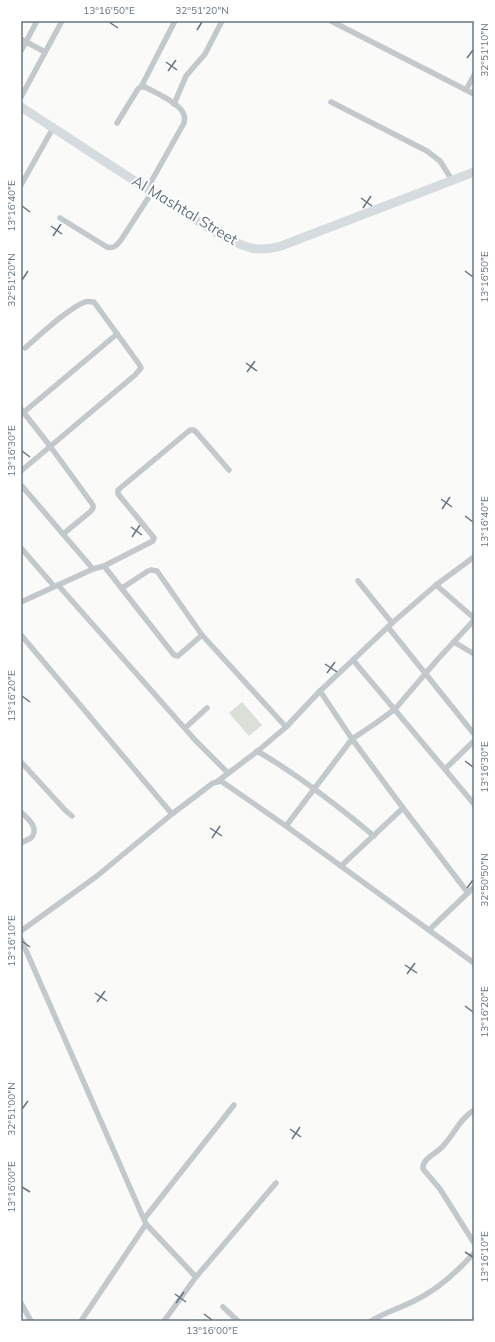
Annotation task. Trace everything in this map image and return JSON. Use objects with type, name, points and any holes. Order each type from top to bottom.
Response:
[{"type":"main road","name":"Al Mashtal Street","points":[[21,107],[150,191],[215,231],[252,248],[268,249],[289,244],[474,172]]},
{"type":"street","points":[[21,51],[24,40],[37,21]]},
{"type":"street","points":[[21,97],[62,21]]},
{"type":"street","points":[[117,123],[138,89],[141,87],[175,21]]},
{"type":"street","points":[[174,104],[186,76],[205,54],[222,21]]},
{"type":"street","points":[[331,21],[474,94]]},
{"type":"street","points":[[24,40],[45,52]]},
{"type":"street","points":[[466,90],[474,75]]},
{"type":"street","points":[[60,218],[107,248],[115,247],[121,240],[150,191],[184,123],[184,115],[182,110],[145,87],[141,87]]},
{"type":"street","points":[[331,102],[427,151],[440,161],[452,180]]},
{"type":"street","points":[[21,185],[53,128]]},
{"type":"street","points":[[21,471],[140,370],[139,364],[94,302],[86,301],[64,315],[24,348]]},
{"type":"street","points":[[63,534],[91,511],[93,505],[22,410],[117,334]]},
{"type":"street","points":[[21,602],[56,585],[93,569],[104,566],[149,544],[154,538],[118,494],[118,490],[190,430],[194,430],[197,433],[229,470]]},
{"type":"street","points":[[21,485],[93,569]]},
{"type":"street","points":[[21,548],[184,728],[228,774]]},
{"type":"street","points":[[21,931],[97,876],[172,814],[257,752],[286,727],[320,691],[390,625],[436,585],[474,557]]},
{"type":"street","points":[[104,566],[174,655],[178,656],[202,635]]},
{"type":"street","points":[[122,588],[148,571],[158,571],[202,635],[286,727]]},
{"type":"street","points":[[358,581],[425,675],[474,734]]},
{"type":"street","points":[[286,826],[352,739],[395,709],[474,619],[436,585]]},
{"type":"street","points":[[21,635],[172,814]]},
{"type":"street","points":[[454,642],[474,654]]},
{"type":"street","points":[[352,660],[474,804]]},
{"type":"street","points":[[320,691],[352,739],[468,893]]},
{"type":"street","points":[[184,728],[207,708]]},
{"type":"street","points":[[444,769],[474,741]]},
{"type":"street","points":[[257,752],[282,767],[374,836]]},
{"type":"street","points":[[21,762],[72,816]]},
{"type":"street","points":[[218,781],[221,781],[231,787],[286,826],[474,963]]},
{"type":"street","points":[[341,866],[403,808]]},
{"type":"street","points":[[21,812],[34,828],[35,832],[31,838],[21,843]]},
{"type":"street","points":[[429,930],[474,887]]},
{"type":"street","points":[[21,939],[145,1221],[196,1277]]},
{"type":"street","points":[[81,1321],[145,1221],[234,1106]]},
{"type":"street","points":[[474,1110],[461,1122],[448,1141],[424,1161],[423,1169],[440,1189],[474,1243]]},
{"type":"street","points":[[164,1321],[196,1277],[276,1184]]},
{"type":"street","points":[[371,1321],[416,1300],[433,1290],[450,1277],[474,1253]]},
{"type":"street","points":[[21,1303],[31,1321]]},
{"type":"street","points":[[222,1307],[238,1321]]},
{"type":"shaded area","points":[[242,702],[262,725],[249,736],[229,713]]}]
